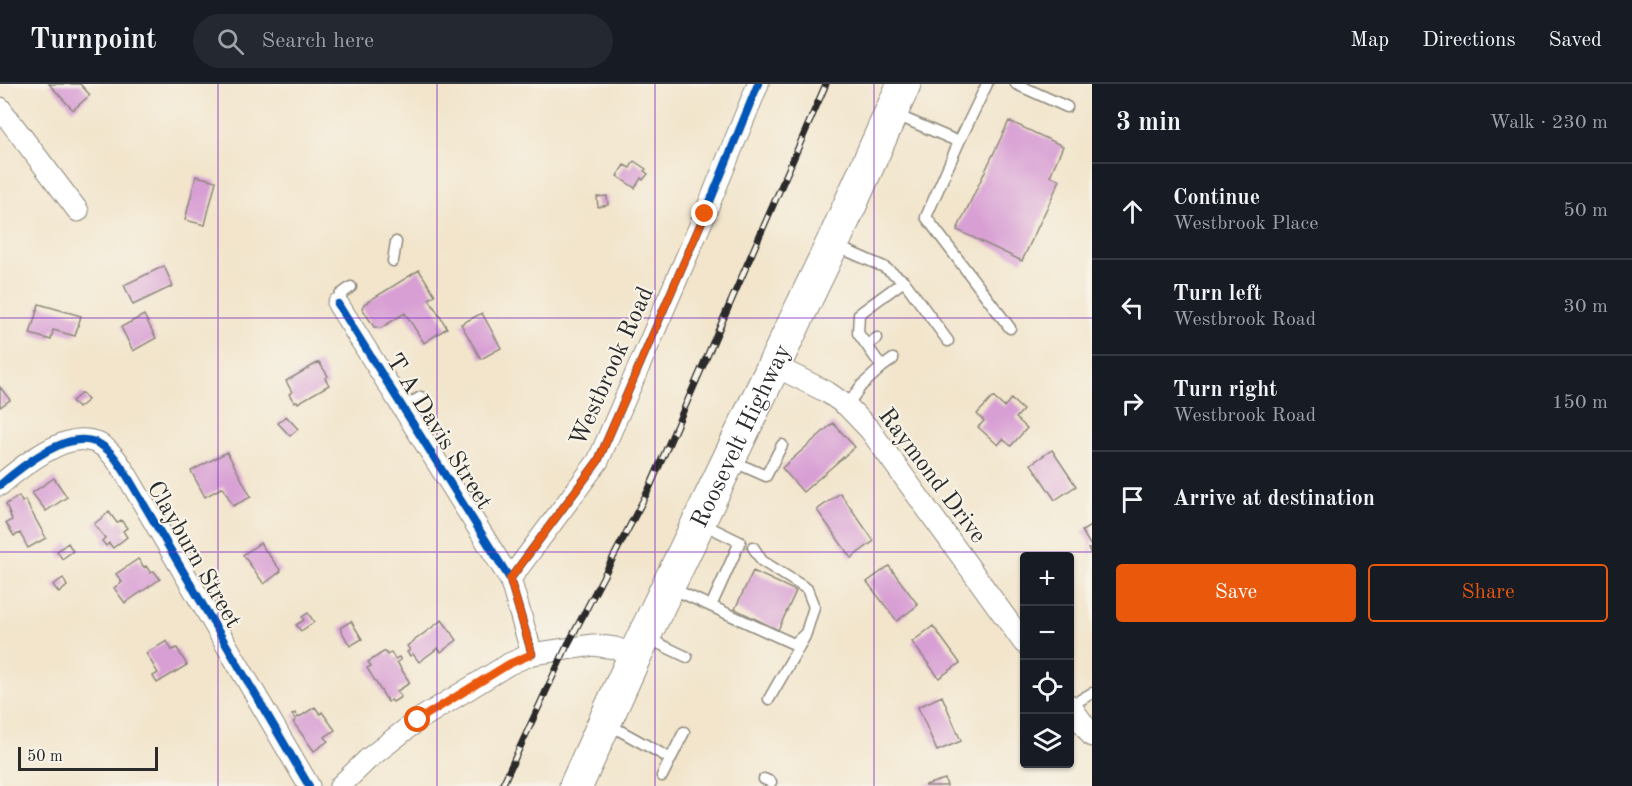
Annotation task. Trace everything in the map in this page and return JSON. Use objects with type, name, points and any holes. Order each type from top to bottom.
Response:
[{"type":"main road","name":"Roosevelt Highway","points":[[576,786],[668,586],[775,366],[898,98]]},
{"type":"street","name":"Westbrook Road","points":[[510,579],[598,461],[705,214],[758,84]]},
{"type":"street","points":[[0,108],[78,211]]},
{"type":"street","name":"T A Davis Street","points":[[345,296],[402,408],[510,579]]},
{"type":"street","name":"Raymond Drive","points":[[775,366],[834,400],[870,430],[1020,637]]},
{"type":"street","name":"Clayburn Street","points":[[0,484],[34,459],[66,443],[80,439],[94,441],[110,451],[129,479],[309,786]]},
{"type":"street","points":[[510,579],[532,654]]},
{"type":"street","points":[[340,786],[368,759],[418,720],[509,664],[532,654],[593,645],[615,648],[640,646]]},
{"type":"street","points":[[1074,711],[1092,736]]},
{"type":"lane","points":[[987,84],[926,217],[1010,328]]},
{"type":"lane","points":[[1016,84],[1067,107]]},
{"type":"lane","points":[[898,98],[959,142]]},
{"type":"lane","points":[[393,261],[396,242]]},
{"type":"lane","points":[[832,244],[884,267],[904,281],[920,308],[948,341]]},
{"type":"lane","points":[[882,367],[858,333],[859,314],[904,281]]},
{"type":"lane","points":[[867,345],[878,338]]},
{"type":"lane","points":[[834,400],[861,386],[892,359]]},
{"type":"lane","points":[[402,408],[421,397]]},
{"type":"lane","points":[[730,460],[765,476],[782,445]]},
{"type":"lane","points":[[700,522],[740,542],[711,606]]},
{"type":"lane","points":[[753,548],[762,561],[807,588],[814,607],[806,633],[769,699]]},
{"type":"lane","points":[[668,586],[794,644],[806,633]]},
{"type":"lane","points":[[640,646],[687,657]]},
{"type":"lane","points":[[1074,704],[1092,693]]},
{"type":"lane","points":[[606,723],[671,759]]},
{"type":"lane","points":[[662,776],[684,732]]},
{"type":"building","points":[[49,84],[80,84],[90,95],[73,110]]},
{"type":"building","points":[[1009,121],[1063,146],[1050,176],[1060,180],[1022,261],[957,230]]},
{"type":"building","points":[[634,161],[646,169],[644,171],[648,174],[643,180],[641,178],[635,188],[617,176],[624,165],[630,168]]},
{"type":"building","points":[[196,176],[216,181],[205,225],[185,220]]},
{"type":"building","points":[[607,196],[608,205],[598,207],[597,197]]},
{"type":"building","points":[[164,266],[173,286],[133,305],[124,285]]},
{"type":"building","points":[[419,270],[435,295],[429,299],[447,328],[424,343],[405,313],[381,328],[374,327],[362,308],[364,304]]},
{"type":"building","points":[[39,304],[81,316],[75,336],[53,330],[51,340],[30,334]]},
{"type":"building","points":[[482,313],[501,348],[481,359],[461,324]]},
{"type":"building","points":[[144,315],[156,338],[133,351],[121,327]]},
{"type":"building","points":[[319,362],[328,376],[325,378],[329,385],[298,403],[294,402],[289,394],[292,392],[286,381]]},
{"type":"building","points":[[0,387],[10,400],[0,407]]},
{"type":"building","points":[[82,393],[88,400],[78,408],[72,401]]},
{"type":"building","points":[[993,397],[1004,407],[1011,399],[1023,410],[1016,418],[1027,428],[1011,446],[1003,439],[998,445],[978,427],[984,421],[977,414]]},
{"type":"building","points":[[286,416],[298,429],[290,436],[278,423]]},
{"type":"building","points":[[833,423],[855,447],[803,492],[782,468]]},
{"type":"building","points":[[1052,450],[1076,486],[1055,500],[1031,464]]},
{"type":"building","points":[[227,452],[251,497],[233,506],[223,487],[205,497],[191,471]]},
{"type":"building","points":[[54,478],[67,497],[46,511],[32,493]]},
{"type":"building","points":[[840,493],[874,541],[851,558],[817,510]]},
{"type":"building","points":[[19,496],[22,502],[25,500],[46,538],[28,548],[20,533],[14,536],[6,523],[12,520],[6,504]]},
{"type":"building","points":[[109,512],[117,523],[121,520],[127,528],[123,531],[127,537],[113,548],[109,543],[106,546],[102,541],[105,538],[94,524]]},
{"type":"building","points":[[1092,525],[1092,548],[1082,531]]},
{"type":"building","points":[[68,543],[73,551],[62,559],[57,551]]},
{"type":"building","points":[[260,543],[281,571],[264,584],[243,555]]},
{"type":"building","points":[[138,559],[151,573],[154,571],[160,579],[125,603],[114,588],[122,582],[116,574]]},
{"type":"building","points":[[889,566],[918,605],[897,621],[867,582]]},
{"type":"building","points":[[753,571],[796,591],[778,630],[735,609]]},
{"type":"building","points":[[63,578],[67,586],[59,593],[53,585]]},
{"type":"building","points":[[308,613],[314,622],[301,631],[296,625],[304,620],[302,617]]},
{"type":"building","points":[[442,620],[457,640],[441,652],[438,648],[419,662],[413,654],[410,656],[407,646]]},
{"type":"building","points":[[351,621],[362,639],[350,646],[340,628]]},
{"type":"building","points":[[933,626],[960,663],[939,678],[912,642]]},
{"type":"building","points":[[167,641],[172,650],[177,648],[187,665],[157,683],[153,676],[158,673],[146,653]]},
{"type":"building","points":[[385,651],[387,655],[391,652],[395,659],[399,657],[401,660],[397,662],[410,683],[397,691],[401,697],[393,702],[391,700],[388,702],[367,668],[371,666],[368,662]]},
{"type":"building","points":[[942,696],[961,741],[937,751],[918,707]]},
{"type":"building","points":[[315,707],[320,714],[322,712],[335,730],[325,737],[328,741],[314,751],[293,722],[296,720],[292,715],[295,713],[298,718]]},
{"type":"building","points":[[945,779],[947,786],[925,786],[925,785]]},
{"type":"railway","points":[[502,786],[566,648],[649,489],[826,84]]},
{"type":"cycle path","points":[[510,579],[598,461],[705,214],[758,84]]},
{"type":"cycle path","points":[[338,304],[510,579],[532,654]]},
{"type":"cycle path","points":[[0,485],[44,452],[71,441],[95,442],[110,453],[129,479],[309,786]]},
{"type":"route","points":[[418,720],[509,664],[532,654],[510,579],[598,461],[705,214]]}]
